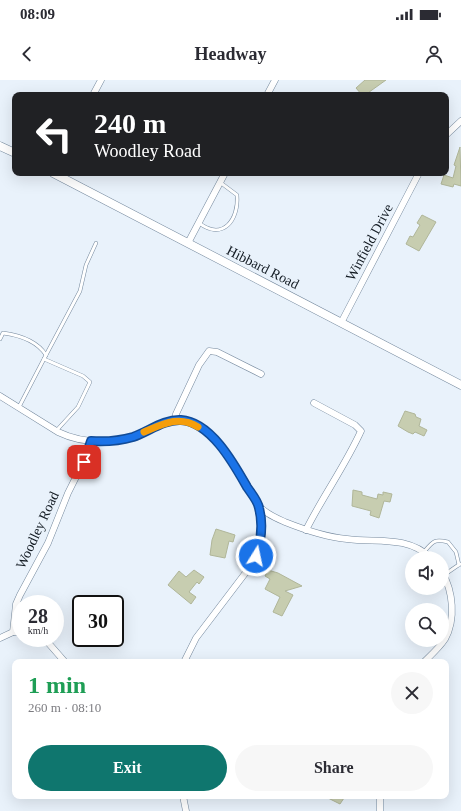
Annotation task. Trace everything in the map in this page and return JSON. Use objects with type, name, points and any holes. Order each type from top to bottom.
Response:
[{"type":"street","points":[[95,92],[101,80]]},
{"type":"street","points":[[269,92],[275,80]]},
{"type":"street","points":[[449,132],[461,121]]},
{"type":"street","points":[[0,146],[12,152]]},
{"type":"street","name":"Hibbard Road","points":[[59,176],[461,385]]},
{"type":"street","points":[[188,243],[224,176]]},
{"type":"street","name":"Winfield Drive","points":[[341,323],[417,176]]},
{"type":"street","points":[[175,421],[176,414],[199,365],[209,351],[217,352],[261,374]]},
{"type":"street","points":[[0,396],[67,437],[91,441],[117,440],[131,437],[175,421],[189,422],[197,426],[221,446],[259,506],[276,518],[306,530],[347,539],[405,543],[422,551]]},
{"type":"street","points":[[306,530],[317,507],[340,473],[361,431],[355,425],[314,402]]},
{"type":"street","name":"Woodley Road","points":[[20,595],[44,550],[68,493],[88,453],[91,441]]},
{"type":"street","points":[[186,659],[196,638],[254,563],[260,533],[259,506]]},
{"type":"street","points":[[427,659],[444,640],[450,627],[451,598],[449,592]]},
{"type":"street","points":[[0,638],[12,632]]},
{"type":"street","points":[[52,647],[62,659]]},
{"type":"street","points":[[184,799],[186,811]]},
{"type":"street","points":[[380,799],[380,811]]},
{"type":"lane","points":[[199,223],[207,229],[216,231],[226,226],[235,216],[238,203],[237,194],[220,183]]},
{"type":"lane","points":[[19,407],[80,291],[86,265],[96,243]]},
{"type":"lane","points":[[0,339],[3,333],[19,336],[42,350],[45,357],[83,376],[90,382],[78,407],[56,431]]},
{"type":"lane","points":[[425,551],[432,542],[437,540],[448,542],[456,552],[460,564],[449,570]]},
{"type":"building","points":[[365,80],[386,80],[369,92],[359,92],[356,88]]},
{"type":"building","points":[[460,147],[461,186],[454,184],[453,187],[441,184],[444,176],[453,178],[456,166],[454,165]]},
{"type":"building","points":[[422,215],[436,222],[419,251],[406,244],[410,236],[413,237],[420,225],[417,223]]},
{"type":"building","points":[[405,411],[415,414],[416,417],[421,419],[419,426],[427,430],[424,436],[415,432],[413,434],[398,426]]},
{"type":"building","points":[[353,490],[362,492],[362,495],[377,499],[378,494],[383,495],[383,492],[392,494],[390,502],[384,501],[379,518],[370,515],[371,511],[352,506]]},
{"type":"building","points":[[216,529],[235,535],[233,542],[229,541],[225,558],[210,555],[212,540]]},
{"type":"building","points":[[194,570],[204,577],[199,584],[197,582],[189,592],[196,597],[191,604],[168,585],[179,571],[186,577]]},
{"type":"building","points":[[268,570],[278,573],[302,586],[285,591],[293,595],[282,616],[273,612],[280,597],[265,589],[270,579],[265,576]]},
{"type":"building","points":[[330,799],[343,799],[340,804]]},
{"type":"slow traffic","points":[[144,432],[162,424],[181,420],[198,427]]},
{"type":"route","points":[[84,462],[91,441],[117,440],[131,437],[144,433],[162,424],[181,420],[197,426],[214,439],[227,453],[259,506],[261,519],[256,556]]}]
